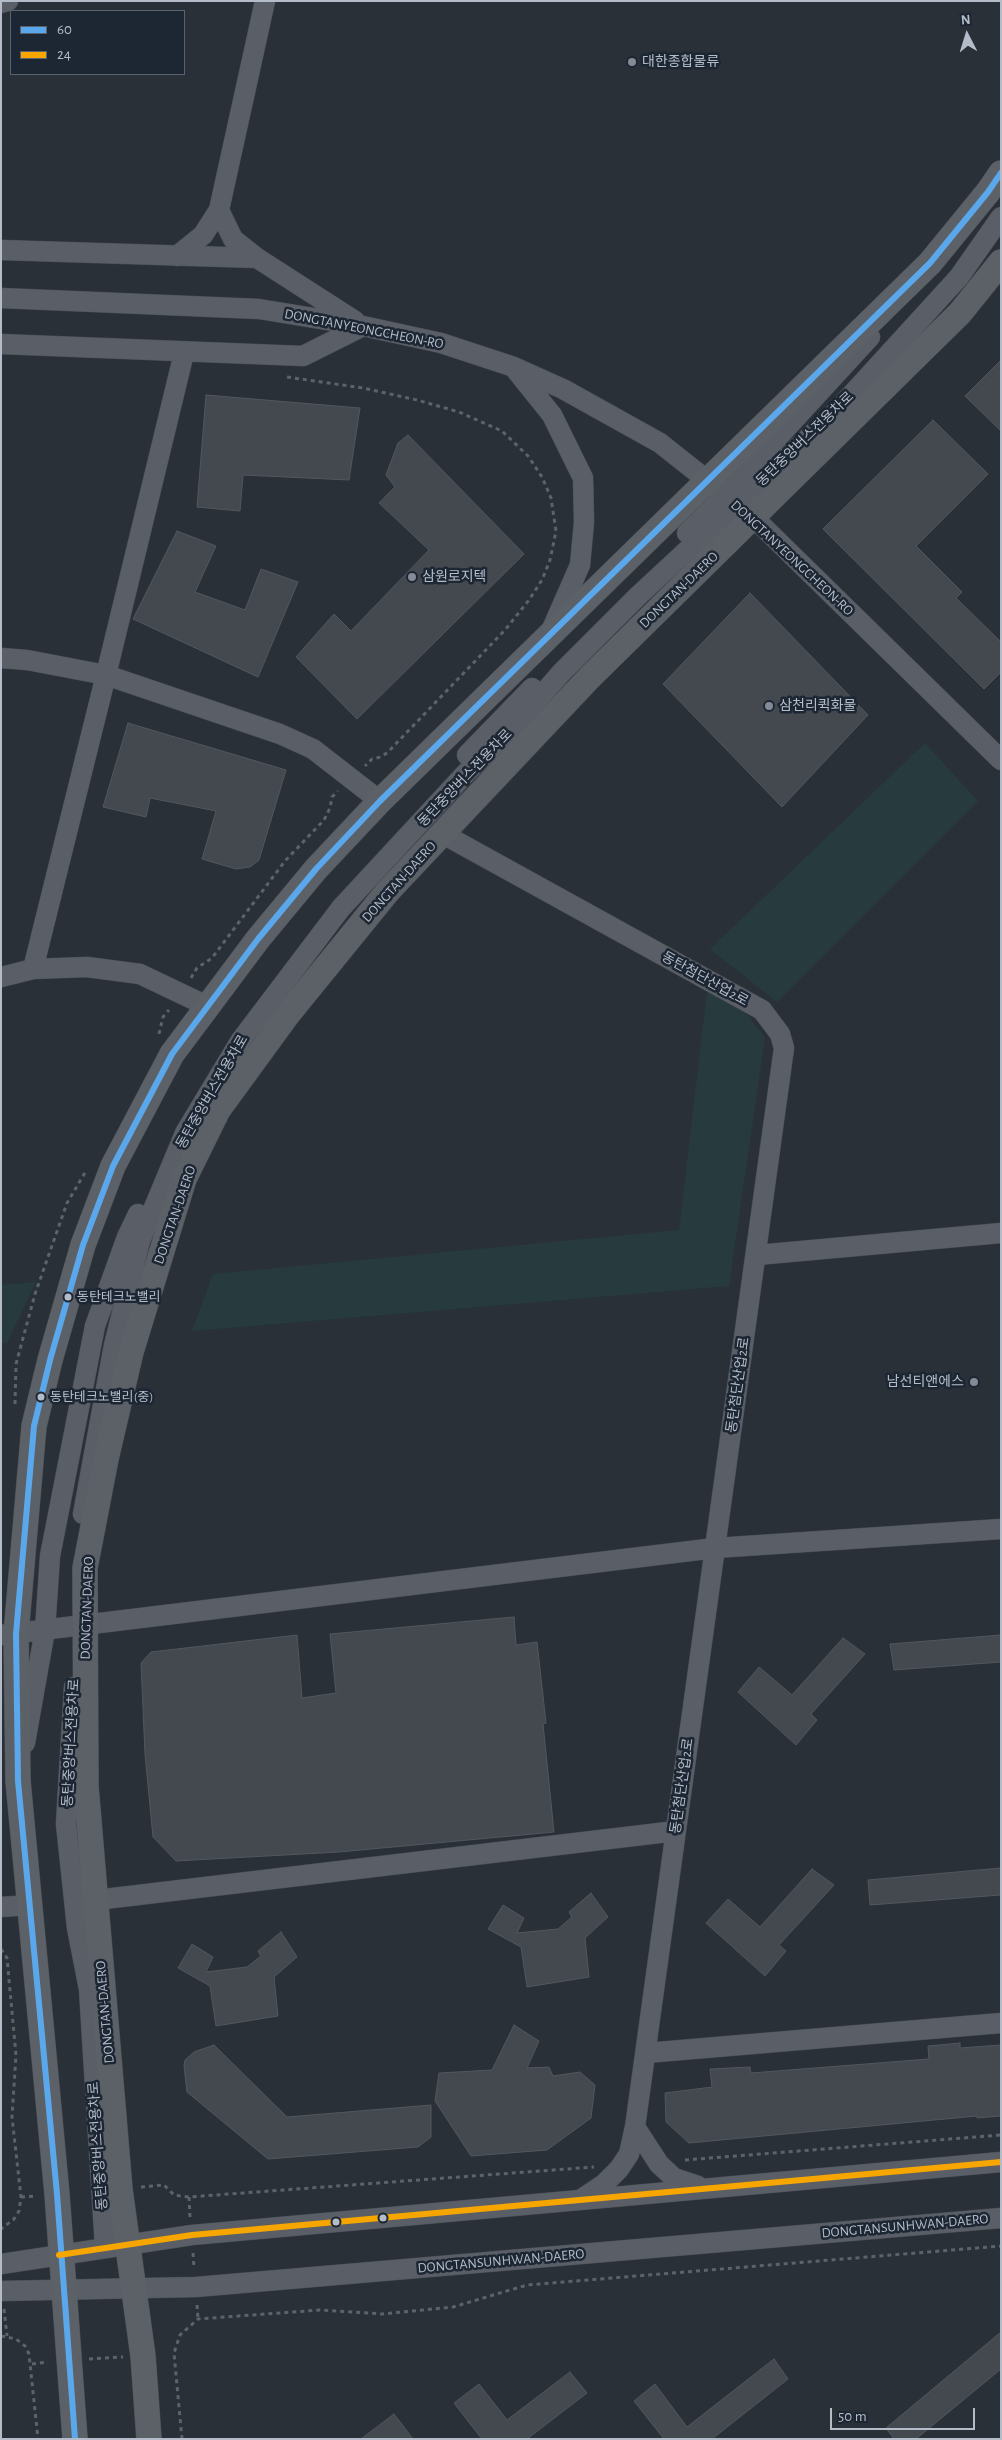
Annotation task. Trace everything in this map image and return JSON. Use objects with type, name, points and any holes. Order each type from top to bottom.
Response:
[{"type":"main road","points":[[731,500],[930,263],[988,192],[1001,173]]},
{"type":"main road","name":"DONGTAN-DAERO","points":[[75,2439],[61,2255],[18,1781],[9,1635],[34,1426],[50,1360],[83,1245],[113,1166],[172,1054],[206,1006],[316,869],[380,801],[548,636],[731,500],[960,313],[1001,262]]},
{"type":"main road","name":"DONGTAN-DAERO","points":[[149,2439],[143,2356],[134,2288],[116,2246],[120,2189],[86,1786],[79,1626],[85,1568],[106,1459],[131,1352],[184,1179],[218,1110],[288,1014],[388,891],[444,834],[589,678],[731,500]]},
{"type":"street","points":[[1,3],[8,1]]},
{"type":"street","points":[[177,256],[203,235],[219,210],[265,1]]},
{"type":"street","points":[[18,1781],[45,1630],[50,1556],[95,1326],[127,1237],[179,1126],[234,1029],[284,961],[364,864],[523,697],[731,500],[1001,193]]},
{"type":"street","points":[[219,210],[233,239],[258,258],[363,326]]},
{"type":"street","name":"동탄중앙버스전용차로","points":[[116,2246],[90,1990],[77,1928],[66,1824],[79,1626],[75,1562],[114,1345],[140,1242],[190,1124],[241,1040],[342,908],[466,773],[508,734],[561,673],[731,500],[833,415],[910,328],[959,277],[1001,217]]},
{"type":"street","points":[[1,250],[258,258]]},
{"type":"street","name":"DONGTANYEONGCHEON-RO","points":[[1,298],[259,309],[363,326],[441,343],[514,367],[563,389],[660,443],[731,500],[1001,760]]},
{"type":"street","points":[[1,344],[184,353],[303,356],[363,326]]},
{"type":"street","points":[[33,969],[184,353]]},
{"type":"street","points":[[514,367],[552,415],[583,478],[584,522],[580,565],[548,636]]},
{"type":"street","points":[[1,658],[27,660],[106,675],[280,734],[313,748],[380,801]]},
{"type":"street","name":"동탄첨단산업2로","points":[[444,834],[762,1010],[780,1034],[784,1048],[757,1255],[635,2127],[630,2154],[619,2169],[604,2184],[580,2200]]},
{"type":"street","points":[[1,977],[33,969],[87,967],[140,974],[206,1006]]},
{"type":"street","points":[[757,1255],[1001,1233]]},
{"type":"street","points":[[9,1635],[715,1548],[1001,1529]]},
{"type":"street","points":[[96,1900],[676,1831]]},
{"type":"street","points":[[1,1907],[30,1905]]},
{"type":"street","points":[[646,2053],[1001,2023]]},
{"type":"street","points":[[635,2127],[658,2162],[674,2178],[705,2188]]},
{"type":"street","points":[[1,2264],[192,2235],[1001,2162]]},
{"type":"street","name":"DONGTANSUNHWAN-DAERO","points":[[1,2291],[196,2286],[1001,2218]]},
{"type":"path","points":[[278,376],[315,379],[417,400],[459,412],[502,431],[528,456],[542,477],[551,498],[556,531],[550,560],[529,600],[505,630],[388,752],[372,759]]},
{"type":"path","points":[[197,968],[212,958],[286,860],[324,820],[330,808],[332,796]]},
{"type":"path","points":[[1,1949],[7,1958],[16,2056],[12,2117],[21,2198],[19,2210],[14,2219],[1,2229]]},
{"type":"path","points":[[164,2185],[174,2195],[189,2197],[198,2318]]},
{"type":"path","points":[[182,2439],[174,2353],[180,2335],[198,2318],[320,2310],[391,2313],[453,2307],[527,2285],[1001,2246]]},
{"type":"path","points":[[1,2336],[16,2339],[29,2354],[38,2439]]},
{"type":"green space","points":[[925,743],[978,801],[777,1002],[710,949]]},
{"type":"green space","points":[[707,991],[738,1003],[765,1037],[729,1286],[192,1331],[213,1274],[679,1230]]},
{"type":"green space","points":[[36,1282],[7,1343],[1,1343],[1,1285]]},
{"type":"building","points":[[1001,360],[1001,431],[965,396]]},
{"type":"building","points":[[206,395],[360,408],[349,480],[243,475],[240,511],[197,507]]},
{"type":"building","points":[[933,420],[988,474],[916,546],[962,592],[956,598],[1001,642],[1001,672],[984,689],[823,529]]},
{"type":"building","points":[[408,435],[524,554],[357,719],[296,657],[334,614],[351,631],[429,550],[379,503],[395,487],[386,475],[398,443]]},
{"type":"building","points":[[177,531],[216,546],[195,592],[245,610],[261,569],[298,582],[258,677],[133,619]]},
{"type":"building","points":[[750,593],[868,715],[782,807],[663,684]]},
{"type":"building","points":[[128,723],[286,770],[259,860],[250,867],[236,869],[202,859],[216,811],[150,798],[146,817],[103,807]]},
{"type":"building","points":[[514,1617],[516,1645],[537,1642],[546,1723],[543,1724],[554,1832],[339,1852],[176,1861],[153,1837],[145,1754],[141,1663],[151,1652],[297,1635],[302,1698],[336,1693],[330,1634]]},
{"type":"building","points":[[1001,1635],[1001,1662],[894,1670],[890,1644]]},
{"type":"building","points":[[843,1638],[865,1654],[811,1714],[817,1720],[796,1745],[738,1692],[759,1667],[792,1695]]},
{"type":"building","points":[[1001,1868],[1001,1895],[870,1905],[868,1880]]},
{"type":"building","points":[[812,1869],[834,1885],[779,1945],[786,1951],[765,1976],[706,1923],[728,1899],[760,1927]]},
{"type":"building","points":[[591,1893],[608,1917],[585,1938],[589,1977],[527,1987],[521,1947],[488,1929],[503,1905],[524,1918],[517,1933],[558,1929],[572,1917],[569,1912]]},
{"type":"building","points":[[281,1932],[297,1957],[274,1977],[278,2016],[216,2026],[210,1986],[178,1968],[192,1944],[213,1957],[206,1972],[247,1967],[261,1956],[258,1951]]},
{"type":"building","points":[[514,2025],[539,2041],[527,2068],[549,2067],[553,2076],[580,2072],[595,2085],[591,2118],[547,2150],[471,2156],[435,2101],[439,2073],[492,2070]]},
{"type":"building","points":[[960,2043],[960,2048],[1001,2045],[1001,2116],[977,2118],[977,2116],[689,2143],[666,2122],[665,2093],[712,2087],[710,2069],[750,2067],[751,2073],[929,2059],[928,2046]]},
{"type":"building","points":[[214,2045],[287,2117],[431,2105],[431,2137],[418,2147],[268,2159],[187,2092],[185,2060],[194,2052]]},
{"type":"building","points":[[1001,2332],[1001,2369],[916,2439],[894,2439],[886,2428]]},
{"type":"building","points":[[774,2359],[788,2379],[712,2439],[664,2439],[634,2401],[655,2384],[687,2427]]},
{"type":"building","points":[[570,2372],[587,2393],[527,2439],[482,2439],[454,2403],[479,2384],[507,2420]]},
{"type":"building","points":[[394,2414],[413,2439],[361,2439]]},
{"type":"transit line","name":"60","points":[[75,2439],[57,2194],[18,1781],[16,1634],[34,1426],[50,1360],[83,1245],[113,1166],[172,1054],[258,939],[316,869],[380,801],[930,263],[988,192],[1001,173]]},
{"type":"transit line","name":"24","points":[[59,2255],[192,2235],[1001,2162]]},
{"type":"place","name":"대한종합물류","points":[[632,62]]},
{"type":"place","name":"삼원로지텍","points":[[412,577]]},
{"type":"place","name":"삼천리퀵화물","points":[[769,706]]},
{"type":"place","name":"동탄테크노밸리","points":[[68,1297]]},
{"type":"place","name":"남선티앤에스","points":[[974,1382]]},
{"type":"place","name":"동탄테크노밸리(중)","points":[[41,1397]]}]
